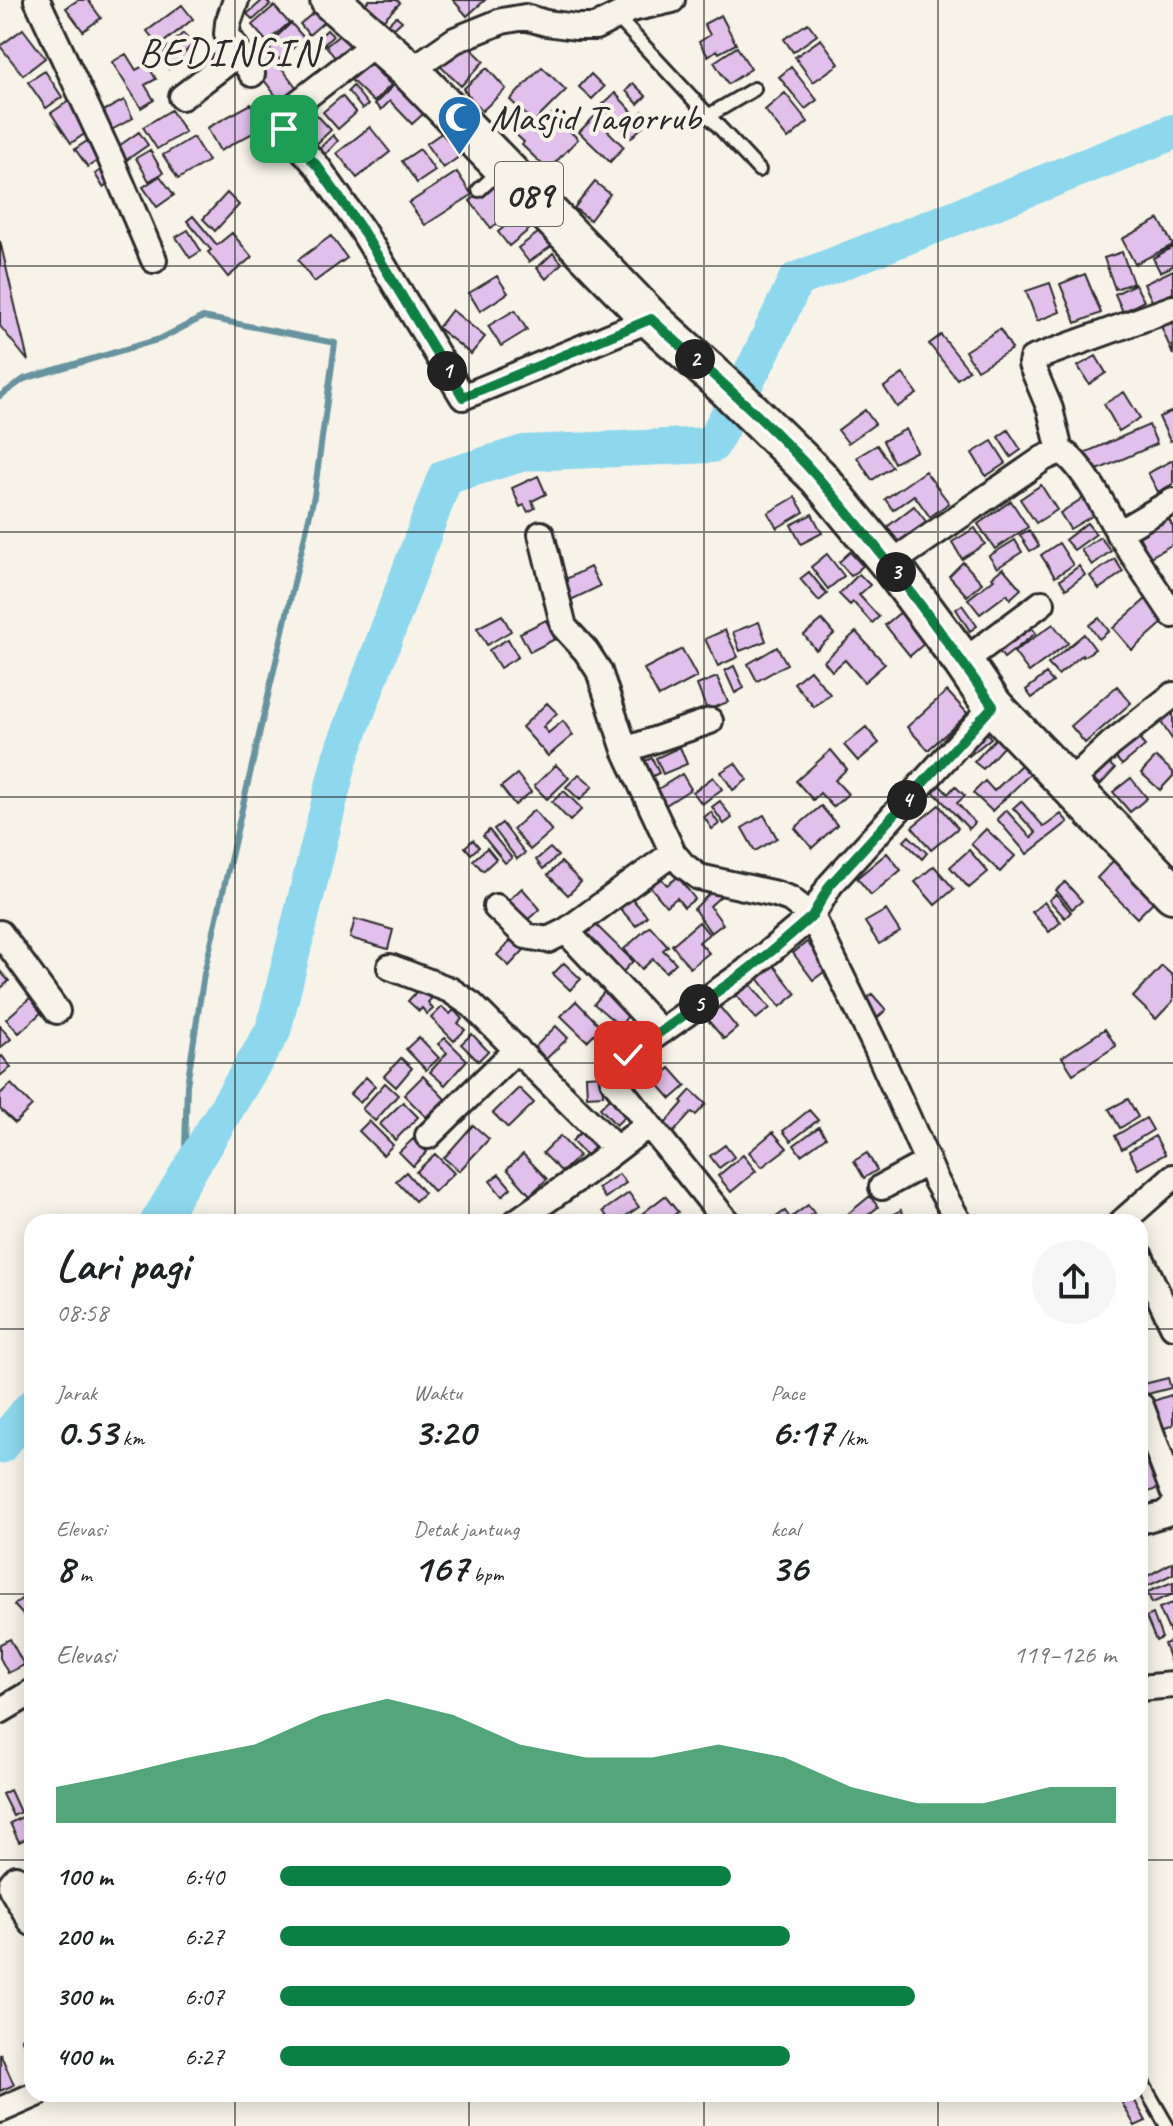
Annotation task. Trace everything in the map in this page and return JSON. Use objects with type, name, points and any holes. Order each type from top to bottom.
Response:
[{"type":"main road","name":"089","points":[[330,0],[410,71],[491,179],[727,388],[818,477],[890,564],[993,706],[1173,893]]},
{"type":"street","points":[[37,0],[154,260]]},
{"type":"street","points":[[182,97],[245,64],[227,34],[236,0]]},
{"type":"street","points":[[410,71],[455,40],[502,21],[520,8],[546,23],[595,27],[625,9],[672,0]]},
{"type":"street","points":[[378,41],[281,116],[280,122],[318,167],[362,230],[463,397],[651,319]]},
{"type":"street","points":[[1060,451],[1050,409],[1031,364],[1032,359],[1173,308]]},
{"type":"street","points":[[1060,451],[1080,469],[1173,615]]},
{"type":"street","points":[[890,564],[1044,458],[1060,451]]},
{"type":"street","points":[[1118,533],[1173,501]]},
{"type":"street","points":[[541,534],[564,627],[599,671],[625,750],[673,853],[699,877],[776,894],[790,899],[812,916],[955,1214]]},
{"type":"street","points":[[963,662],[1042,603]]},
{"type":"street","points":[[1068,784],[1111,744],[1173,695]]},
{"type":"street","points":[[720,1214],[612,1076],[617,1066],[660,1031],[745,972],[812,916],[830,885],[993,706]]},
{"type":"street","points":[[625,750],[710,721]]},
{"type":"street","points":[[496,907],[526,936],[548,940],[566,931],[673,853]]},
{"type":"street","points":[[566,931],[660,1031]]},
{"type":"street","points":[[0,933],[57,1011]]},
{"type":"street","points":[[390,967],[450,990],[472,1005],[616,1149]]},
{"type":"street","points":[[428,1136],[517,1049]]},
{"type":"street","points":[[527,1214],[648,1125]]},
{"type":"street","points":[[882,1187],[928,1162]]},
{"type":"street","points":[[1132,1214],[1173,1177]]},
{"type":"street","points":[[1148,1273],[1173,1326]]},
{"type":"street","points":[[1148,1416],[1164,1440],[1173,1491]]},
{"type":"street","points":[[1148,1519],[1164,1514],[1173,1507]]},
{"type":"street","points":[[1148,1687],[1173,1685]]},
{"type":"street","points":[[0,1711],[24,1697]]},
{"type":"street","points":[[16,1878],[11,1888],[24,1910]]},
{"type":"street","points":[[0,2110],[24,2100]]},
{"type":"lane","points":[[625,9],[708,116],[759,170]]},
{"type":"lane","points":[[708,116],[754,89]]},
{"type":"lane","points":[[1148,2093],[1167,2126]]},
{"type":"building","points":[[78,0],[88,0],[101,18],[83,31],[66,8]]},
{"type":"building","points":[[263,0],[270,5],[253,20],[247,14]]},
{"type":"building","points":[[369,0],[397,0],[400,3],[380,23],[363,6]]},
{"type":"building","points":[[453,0],[485,0],[467,16]]},
{"type":"building","points":[[182,5],[193,19],[159,46],[147,31]]},
{"type":"building","points":[[274,6],[289,23],[267,42],[252,25]]},
{"type":"building","points":[[317,10],[326,20],[309,35],[300,24]]},
{"type":"building","points":[[721,15],[736,44],[708,56],[699,42],[710,35],[704,24]]},
{"type":"building","points":[[396,16],[402,21],[390,32],[385,27]]},
{"type":"building","points":[[291,23],[304,38],[280,60],[267,46]]},
{"type":"building","points":[[808,23],[817,35],[793,52],[784,39]]},
{"type":"building","points":[[23,29],[45,58],[23,75],[0,46]]},
{"type":"building","points":[[327,30],[333,36],[317,51],[311,45]]},
{"type":"building","points":[[183,33],[194,43],[169,69],[157,58]]},
{"type":"building","points":[[341,34],[354,50],[339,63],[326,46]]},
{"type":"building","points":[[821,39],[839,64],[813,82],[795,57]]},
{"type":"building","points":[[462,40],[484,61],[461,86],[439,65]]},
{"type":"building","points":[[737,47],[751,69],[728,84],[714,62]]},
{"type":"building","points":[[268,50],[303,96],[286,109],[251,63]]},
{"type":"building","points":[[126,54],[136,70],[147,64],[156,79],[145,85],[154,100],[141,108],[112,62]]},
{"type":"building","points":[[369,63],[391,85],[374,102],[351,80]]},
{"type":"building","points":[[542,67],[566,90],[534,122],[510,100]]},
{"type":"building","points":[[791,67],[817,100],[805,109],[779,77]]},
{"type":"building","points":[[487,68],[506,89],[482,111],[463,89]]},
{"type":"building","points":[[45,71],[62,97],[46,108],[28,82]]},
{"type":"building","points":[[591,74],[604,87],[592,99],[579,87]]},
{"type":"building","points":[[633,83],[646,96],[638,104],[626,91]]},
{"type":"building","points":[[394,85],[416,105],[423,98],[431,107],[412,124],[390,101],[381,110],[375,104]]},
{"type":"building","points":[[353,86],[368,105],[362,109],[348,91]]},
{"type":"building","points":[[615,93],[637,117],[643,111],[651,118],[631,138],[601,106]]},
{"type":"building","points":[[785,93],[808,122],[788,139],[765,110]]},
{"type":"building","points":[[342,96],[356,113],[338,129],[323,112]]},
{"type":"building","points":[[72,99],[92,129],[71,143],[51,113]]},
{"type":"building","points":[[124,100],[133,118],[106,133],[96,115]]},
{"type":"building","points":[[251,104],[264,127],[220,151],[207,128]]},
{"type":"building","points":[[171,110],[185,132],[157,149],[143,127]]},
{"type":"building","points":[[315,113],[331,130],[310,150],[294,133]]},
{"type":"building","points":[[552,114],[578,139],[548,170],[510,129],[520,120],[533,133]]},
{"type":"building","points":[[594,117],[624,147],[610,162],[579,132]]},
{"type":"building","points":[[370,127],[390,152],[357,178],[337,153]]},
{"type":"building","points":[[446,130],[463,154],[443,168],[426,144]]},
{"type":"building","points":[[139,132],[148,145],[125,161],[116,148]]},
{"type":"building","points":[[333,135],[338,141],[319,161],[313,155]]},
{"type":"building","points":[[95,136],[107,154],[88,167],[75,149]]},
{"type":"building","points":[[193,137],[208,161],[178,179],[163,155]]},
{"type":"building","points":[[420,149],[435,171],[417,183],[402,161]]},
{"type":"building","points":[[150,150],[163,173],[149,181],[136,158]]},
{"type":"building","points":[[109,164],[118,177],[103,187],[95,174]]},
{"type":"building","points":[[457,172],[472,195],[425,225],[409,203]]},
{"type":"building","points":[[160,176],[174,195],[157,207],[143,187]]},
{"type":"building","points":[[595,182],[610,194],[590,220],[574,208]]},
{"type":"building","points":[[493,183],[514,211],[491,228],[470,201]]},
{"type":"building","points":[[227,193],[239,205],[215,231],[203,219]]},
{"type":"building","points":[[526,209],[537,223],[509,246],[498,232]]},
{"type":"building","points":[[193,216],[217,245],[232,233],[252,257],[228,277],[187,221]]},
{"type":"building","points":[[1159,219],[1173,245],[1135,264],[1122,239]]},
{"type":"building","points":[[188,230],[201,251],[190,258],[176,237]]},
{"type":"building","points":[[542,230],[553,245],[529,262],[518,248]]},
{"type":"building","points":[[331,236],[347,258],[314,282],[298,260]]},
{"type":"building","points":[[0,241],[28,361],[0,326]]},
{"type":"building","points":[[1173,247],[1173,266],[1160,272],[1153,258]]},
{"type":"building","points":[[1122,252],[1133,283],[1115,289],[1104,258]]},
{"type":"building","points":[[553,253],[562,263],[546,279],[537,268]]},
{"type":"building","points":[[1173,270],[1173,293],[1153,303],[1144,284]]},
{"type":"building","points":[[1085,274],[1101,313],[1076,323],[1060,284]]},
{"type":"building","points":[[497,276],[508,293],[480,311],[469,293]]},
{"type":"building","points":[[1050,283],[1060,312],[1037,321],[1026,291]]},
{"type":"building","points":[[1135,284],[1144,301],[1123,312],[1115,294]]},
{"type":"building","points":[[452,310],[485,337],[471,354],[438,328]]},
{"type":"building","points":[[515,310],[527,330],[501,346],[488,326]]},
{"type":"building","points":[[1173,315],[1173,355],[1159,321]]},
{"type":"building","points":[[1000,329],[1012,349],[977,370],[965,351]]},
{"type":"building","points":[[941,335],[969,370],[957,379],[929,344]]},
{"type":"building","points":[[1096,356],[1106,373],[1089,384],[1078,366]]},
{"type":"building","points":[[903,374],[917,394],[897,407],[884,387]]},
{"type":"building","points":[[1124,392],[1140,418],[1119,431],[1104,404]]},
{"type":"building","points":[[865,410],[875,424],[848,443],[838,430]]},
{"type":"building","points":[[1173,411],[1173,440],[1170,441],[1159,417]]},
{"type":"building","points":[[1149,425],[1157,444],[1093,472],[1084,453]]},
{"type":"building","points":[[906,429],[917,451],[894,463],[883,441]]},
{"type":"building","points":[[1008,430],[1021,450],[1011,457],[998,437]]},
{"type":"building","points":[[992,441],[1006,463],[986,476],[972,453]]},
{"type":"building","points":[[877,445],[892,467],[872,480],[857,457]]},
{"type":"building","points":[[1173,460],[1173,484],[1158,492],[1148,473]]},
{"type":"building","points":[[925,471],[949,503],[930,517],[914,495],[893,510],[885,499]]},
{"type":"building","points":[[538,476],[546,494],[532,501],[535,508],[528,512],[524,505],[520,507],[512,488]]},
{"type":"building","points":[[1041,485],[1057,510],[1036,523],[1020,499]]},
{"type":"building","points":[[1086,496],[1097,513],[1070,529],[1060,513]]},
{"type":"building","points":[[795,497],[804,512],[777,528],[768,513]]},
{"type":"building","points":[[1011,501],[1028,527],[995,549],[978,524]]},
{"type":"building","points":[[914,506],[928,524],[901,545],[887,527]]},
{"type":"building","points":[[1164,510],[1173,527],[1173,544],[1150,557],[1133,525]]},
{"type":"building","points":[[812,514],[822,533],[801,544],[791,525]]},
{"type":"building","points":[[1087,523],[1096,534],[1074,550],[1065,540]]},
{"type":"building","points":[[975,528],[985,544],[962,559],[952,542]]},
{"type":"building","points":[[1029,530],[1039,546],[1030,551],[1020,535]]},
{"type":"building","points":[[1100,537],[1111,551],[1092,565],[1081,550]]},
{"type":"building","points":[[1015,540],[1022,552],[997,568],[989,556]]},
{"type":"building","points":[[1059,543],[1073,565],[1055,577],[1041,555]]},
{"type":"building","points":[[850,552],[863,566],[851,576],[839,562]]},
{"type":"building","points":[[827,554],[844,576],[828,589],[811,567]]},
{"type":"building","points":[[1115,559],[1123,572],[1099,589],[1090,576]]},
{"type":"building","points":[[963,562],[982,583],[967,596],[949,576]]},
{"type":"building","points":[[1079,566],[1085,575],[1066,589],[1060,580]]},
{"type":"building","points":[[590,567],[600,586],[571,600],[562,581]]},
{"type":"building","points":[[1003,568],[1021,589],[1010,599],[1007,594],[980,614],[968,599]]},
{"type":"building","points":[[809,572],[827,594],[819,601],[800,579]]},
{"type":"building","points":[[859,574],[870,585],[859,595],[879,617],[872,623],[853,602],[850,605],[839,594]]},
{"type":"building","points":[[1146,599],[1165,621],[1132,650],[1113,628]]},
{"type":"building","points":[[962,605],[977,626],[970,631],[956,609]]},
{"type":"building","points":[[901,612],[926,642],[910,656],[885,625]]},
{"type":"building","points":[[502,615],[511,631],[487,645],[477,628]]},
{"type":"building","points":[[1099,618],[1109,631],[1099,639],[1089,625]]},
{"type":"building","points":[[546,620],[555,639],[530,652],[520,633]]},
{"type":"building","points":[[822,620],[834,634],[816,650],[804,635]]},
{"type":"building","points":[[1026,621],[1036,633],[1004,658],[995,646]]},
{"type":"building","points":[[759,622],[766,641],[740,651],[733,632]]},
{"type":"building","points":[[1053,624],[1068,643],[1029,672],[1014,652]]},
{"type":"building","points":[[725,630],[738,657],[718,666],[705,639]]},
{"type":"building","points":[[856,632],[885,664],[864,682],[845,660],[832,671],[824,661]]},
{"type":"building","points":[[1084,634],[1095,649],[1082,655],[1058,675],[1048,664]]},
{"type":"building","points":[[508,639],[518,657],[500,668],[489,650]]},
{"type":"building","points":[[777,647],[787,664],[757,681],[748,664]]},
{"type":"building","points":[[682,649],[697,677],[659,697],[644,669]]},
{"type":"building","points":[[734,666],[744,688],[735,693],[725,671]]},
{"type":"building","points":[[810,670],[830,694],[814,707],[794,683]]},
{"type":"building","points":[[1046,674],[1053,682],[1032,698],[1026,690]]},
{"type":"building","points":[[717,677],[728,702],[707,710],[697,685]]},
{"type":"building","points":[[1117,686],[1131,703],[1085,743],[1071,726]]},
{"type":"building","points":[[947,691],[968,714],[928,750],[907,727]]},
{"type":"building","points":[[1173,702],[1173,738],[1172,739],[1155,713]]},
{"type":"building","points":[[547,703],[557,713],[543,727],[548,733],[563,721],[573,735],[548,756],[522,727]]},
{"type":"building","points":[[866,727],[879,743],[858,761],[844,745]]},
{"type":"building","points":[[982,727],[991,738],[969,756],[960,744]]},
{"type":"building","points":[[1131,730],[1145,746],[1122,765],[1109,750]]},
{"type":"building","points":[[996,738],[1004,746],[983,769],[974,762]]},
{"type":"building","points":[[680,747],[687,764],[663,774],[656,758]]},
{"type":"building","points":[[831,750],[847,769],[835,780],[848,794],[833,807],[820,793],[813,800],[796,781]]},
{"type":"building","points":[[1102,757],[1115,769],[1100,785],[1087,773]]},
{"type":"building","points":[[1156,757],[1173,772],[1160,790],[1141,773]]},
{"type":"building","points":[[652,758],[659,773],[651,777],[643,762]]},
{"type":"building","points":[[735,763],[747,780],[733,790],[721,772]]},
{"type":"building","points":[[556,765],[569,778],[547,799],[534,786]]},
{"type":"building","points":[[1021,765],[1030,774],[992,811],[973,793],[985,781],[994,791]]},
{"type":"building","points":[[517,774],[531,792],[515,805],[501,787]]},
{"type":"building","points":[[579,774],[593,786],[580,800],[566,787]]},
{"type":"building","points":[[682,774],[691,789],[661,808],[652,793]]},
{"type":"building","points":[[713,777],[722,789],[702,804],[693,792]]},
{"type":"building","points":[[932,777],[948,794],[955,786],[965,796],[957,803],[975,823],[969,829],[925,783]]},
{"type":"building","points":[[1131,778],[1147,798],[1130,812],[1113,792]]},
{"type":"building","points":[[564,791],[582,809],[570,821],[552,802]]},
{"type":"building","points":[[720,801],[732,818],[724,824],[712,807]]},
{"type":"building","points":[[1021,801],[1044,827],[1061,814],[1068,822],[1027,854],[997,819],[1006,810],[1031,838],[1036,833],[1013,808]]},
{"type":"building","points":[[939,805],[958,828],[931,850],[912,827]]},
{"type":"building","points":[[821,806],[837,825],[812,848],[795,828]]},
{"type":"building","points":[[534,810],[552,831],[530,850],[513,829]]},
{"type":"building","points":[[711,812],[719,824],[712,829],[704,817]]},
{"type":"building","points":[[764,815],[777,838],[755,851],[742,828]]},
{"type":"building","points":[[502,823],[525,853],[517,859],[494,829]]},
{"type":"building","points":[[986,829],[1015,856],[1000,872],[971,844]]},
{"type":"building","points":[[489,830],[512,858],[505,863],[483,836]]},
{"type":"building","points":[[909,836],[927,853],[922,859],[904,841]]},
{"type":"building","points":[[473,840],[479,847],[471,854],[465,847]]},
{"type":"building","points":[[487,848],[496,859],[483,871],[473,860]]},
{"type":"building","points":[[550,848],[558,856],[543,869],[536,860]]},
{"type":"building","points":[[969,850],[988,872],[969,888],[950,867]]},
{"type":"building","points":[[887,853],[901,870],[871,895],[857,878]]},
{"type":"building","points":[[1115,859],[1156,899],[1137,918],[1097,878]]},
{"type":"building","points":[[561,862],[581,882],[568,895],[548,875]]},
{"type":"building","points":[[934,866],[954,889],[935,905],[915,882]]},
{"type":"building","points":[[658,875],[667,885],[678,877],[695,899],[684,907],[677,898],[666,906],[648,884]]},
{"type":"building","points":[[1065,882],[1082,901],[1072,909],[1056,890]]},
{"type":"building","points":[[522,888],[540,909],[526,921],[509,900]]},
{"type":"building","points":[[714,889],[721,896],[710,906],[723,924],[711,933],[694,909]]},
{"type":"building","points":[[627,893],[647,916],[636,926],[615,903]]},
{"type":"building","points":[[1056,894],[1071,912],[1065,918],[1049,900]]},
{"type":"building","points":[[1044,902],[1061,922],[1049,932],[1032,912]]},
{"type":"building","points":[[886,910],[900,932],[879,944],[865,922]]},
{"type":"building","points":[[355,919],[393,930],[388,949],[350,938]]},
{"type":"building","points":[[699,922],[709,934],[699,942],[709,953],[690,968],[672,945]]},
{"type":"building","points":[[596,925],[633,961],[621,974],[584,937]]},
{"type":"building","points":[[650,926],[668,946],[663,950],[676,963],[666,972],[653,959],[642,969],[624,949]]},
{"type":"building","points":[[514,937],[525,949],[509,966],[497,955]]},
{"type":"building","points":[[807,942],[828,969],[813,980],[793,953]]},
{"type":"building","points":[[771,962],[796,994],[780,1007],[755,974]]},
{"type":"building","points":[[564,963],[581,979],[570,990],[553,974]]},
{"type":"building","points":[[1162,966],[1173,976],[1173,1001],[1156,1019],[1133,997]]},
{"type":"building","points":[[0,971],[9,981],[0,989]]},
{"type":"building","points":[[746,979],[770,1008],[756,1019],[733,991]]},
{"type":"building","points":[[422,986],[433,997],[428,1002],[433,1009],[427,1014],[408,1001]]},
{"type":"building","points":[[604,992],[630,1013],[620,1026],[594,1004]]},
{"type":"building","points":[[872,994],[886,1010],[877,1018],[863,1002]]},
{"type":"building","points":[[31,997],[44,1010],[19,1033],[6,1019]]},
{"type":"building","points":[[576,1001],[601,1027],[587,1041],[561,1016]]},
{"type":"building","points":[[719,1006],[737,1028],[724,1039],[706,1018]]},
{"type":"building","points":[[442,1007],[450,1014],[454,1010],[462,1019],[458,1023],[465,1030],[454,1041],[431,1018]]},
{"type":"building","points":[[0,1026],[11,1039],[0,1048]]},
{"type":"building","points":[[556,1026],[568,1038],[546,1059],[535,1047]]},
{"type":"building","points":[[1105,1029],[1116,1046],[1073,1074],[1062,1057]]},
{"type":"building","points":[[472,1034],[488,1051],[478,1061],[461,1044]]},
{"type":"building","points":[[419,1037],[439,1058],[426,1070],[406,1049]]},
{"type":"building","points":[[445,1038],[467,1060],[445,1085],[430,1072],[447,1053],[438,1044]]},
{"type":"building","points":[[2,1056],[11,1067],[0,1076],[0,1058]]},
{"type":"building","points":[[401,1058],[412,1068],[396,1087],[384,1076]]},
{"type":"building","points":[[670,1068],[686,1086],[671,1099],[655,1081]]},
{"type":"building","points":[[602,1075],[603,1095],[587,1096],[586,1076]]},
{"type":"building","points":[[423,1076],[445,1099],[426,1117],[404,1095]]},
{"type":"building","points":[[366,1077],[375,1086],[360,1103],[350,1094]]},
{"type":"building","points":[[385,1083],[398,1095],[375,1121],[362,1109]]},
{"type":"building","points":[[11,1084],[32,1106],[15,1123],[0,1109],[0,1094]]},
{"type":"building","points":[[519,1088],[534,1103],[508,1128],[493,1113]]},
{"type":"building","points":[[691,1090],[706,1104],[696,1115],[692,1112],[672,1134],[663,1126]]},
{"type":"building","points":[[616,1092],[632,1110],[616,1125],[600,1108]]},
{"type":"building","points":[[1128,1099],[1138,1117],[1120,1128],[1109,1109]]},
{"type":"building","points":[[403,1102],[418,1117],[395,1140],[380,1124]]},
{"type":"building","points":[[809,1110],[818,1120],[791,1141],[783,1131]]},
{"type":"building","points":[[1146,1118],[1153,1130],[1122,1149],[1115,1136]]},
{"type":"building","points":[[369,1121],[393,1145],[383,1155],[359,1131]]},
{"type":"building","points":[[589,1124],[604,1139],[586,1156],[572,1141]]},
{"type":"building","points":[[473,1125],[489,1139],[459,1171],[444,1158]]},
{"type":"building","points":[[819,1127],[826,1137],[801,1155],[794,1145]]},
{"type":"building","points":[[773,1132],[787,1148],[762,1167],[749,1152]]},
{"type":"building","points":[[560,1136],[579,1156],[562,1172],[543,1153]]},
{"type":"building","points":[[1155,1136],[1165,1154],[1138,1169],[1129,1151]]},
{"type":"building","points":[[413,1139],[427,1152],[413,1166],[399,1152]]},
{"type":"building","points":[[725,1145],[734,1157],[719,1168],[710,1156]]},
{"type":"building","points":[[867,1153],[877,1170],[864,1178],[854,1161]]},
{"type":"building","points":[[435,1154],[454,1173],[434,1192],[416,1172]]},
{"type":"building","points":[[523,1154],[547,1179],[530,1195],[507,1169]]},
{"type":"building","points":[[743,1155],[756,1171],[731,1192],[718,1176]]},
{"type":"building","points":[[406,1172],[424,1193],[415,1201],[396,1181]]},
{"type":"building","points":[[499,1174],[511,1188],[502,1196],[490,1181]]},
{"type":"building","points":[[619,1174],[626,1183],[605,1198],[598,1188]]},
{"type":"building","points":[[629,1193],[639,1207],[629,1214],[605,1214],[603,1211]]},
{"type":"building","points":[[665,1196],[678,1212],[675,1214],[642,1214]]},
{"type":"building","points":[[870,1196],[878,1207],[869,1214],[848,1214]]},
{"type":"building","points":[[808,1205],[814,1213],[812,1214],[796,1214]]},
{"type":"building","points":[[1168,1378],[1171,1388],[1148,1394],[1148,1383]]},
{"type":"building","points":[[1171,1395],[1173,1425],[1155,1432],[1148,1414],[1148,1403]]},
{"type":"building","points":[[1148,1456],[1159,1488],[1148,1492]]},
{"type":"building","points":[[1173,1562],[1173,1574],[1148,1586],[1148,1576]]},
{"type":"building","points":[[1173,1582],[1173,1594],[1152,1603],[1148,1592]]},
{"type":"building","points":[[24,1597],[24,1616],[14,1605]]},
{"type":"building","points":[[1173,1603],[1173,1632],[1170,1633],[1159,1608]]},
{"type":"building","points":[[1153,1614],[1162,1638],[1156,1641],[1148,1622],[1148,1616]]},
{"type":"building","points":[[10,1639],[24,1665],[8,1673],[0,1658],[0,1644]]},
{"type":"building","points":[[1173,1641],[1173,1666],[1172,1666],[1164,1644]]},
{"type":"building","points":[[10,1790],[20,1812],[13,1816],[2,1794]]},
{"type":"building","points":[[24,1816],[24,1840],[19,1842],[10,1823]]},
{"type":"building","points":[[0,2053],[14,2085],[0,2091]]},
{"type":"building","points":[[1122,2102],[1135,2102],[1146,2121],[1135,2126]]},
{"type":"waterway","points":[[163,1214],[273,1031],[340,758],[445,477],[524,453],[712,445],[758,360],[796,280],[1173,132]]},
{"type":"waterway","points":[[0,396],[24,379],[160,339],[203,317],[335,343],[314,496],[204,974],[187,1085],[184,1178]]},
{"type":"waterway","points":[[0,1446],[24,1417]]},
{"type":"place","name":"Masjid Taqorrub","points":[[459,156]]},
{"type":"district","name":"BEDINGIN","points":[[229,51]]},
{"type":"route","points":[[284,129],[318,167],[362,230],[463,397],[651,319],[818,477],[890,564],[993,706],[830,885],[812,916],[745,972],[628,1055]]}]
